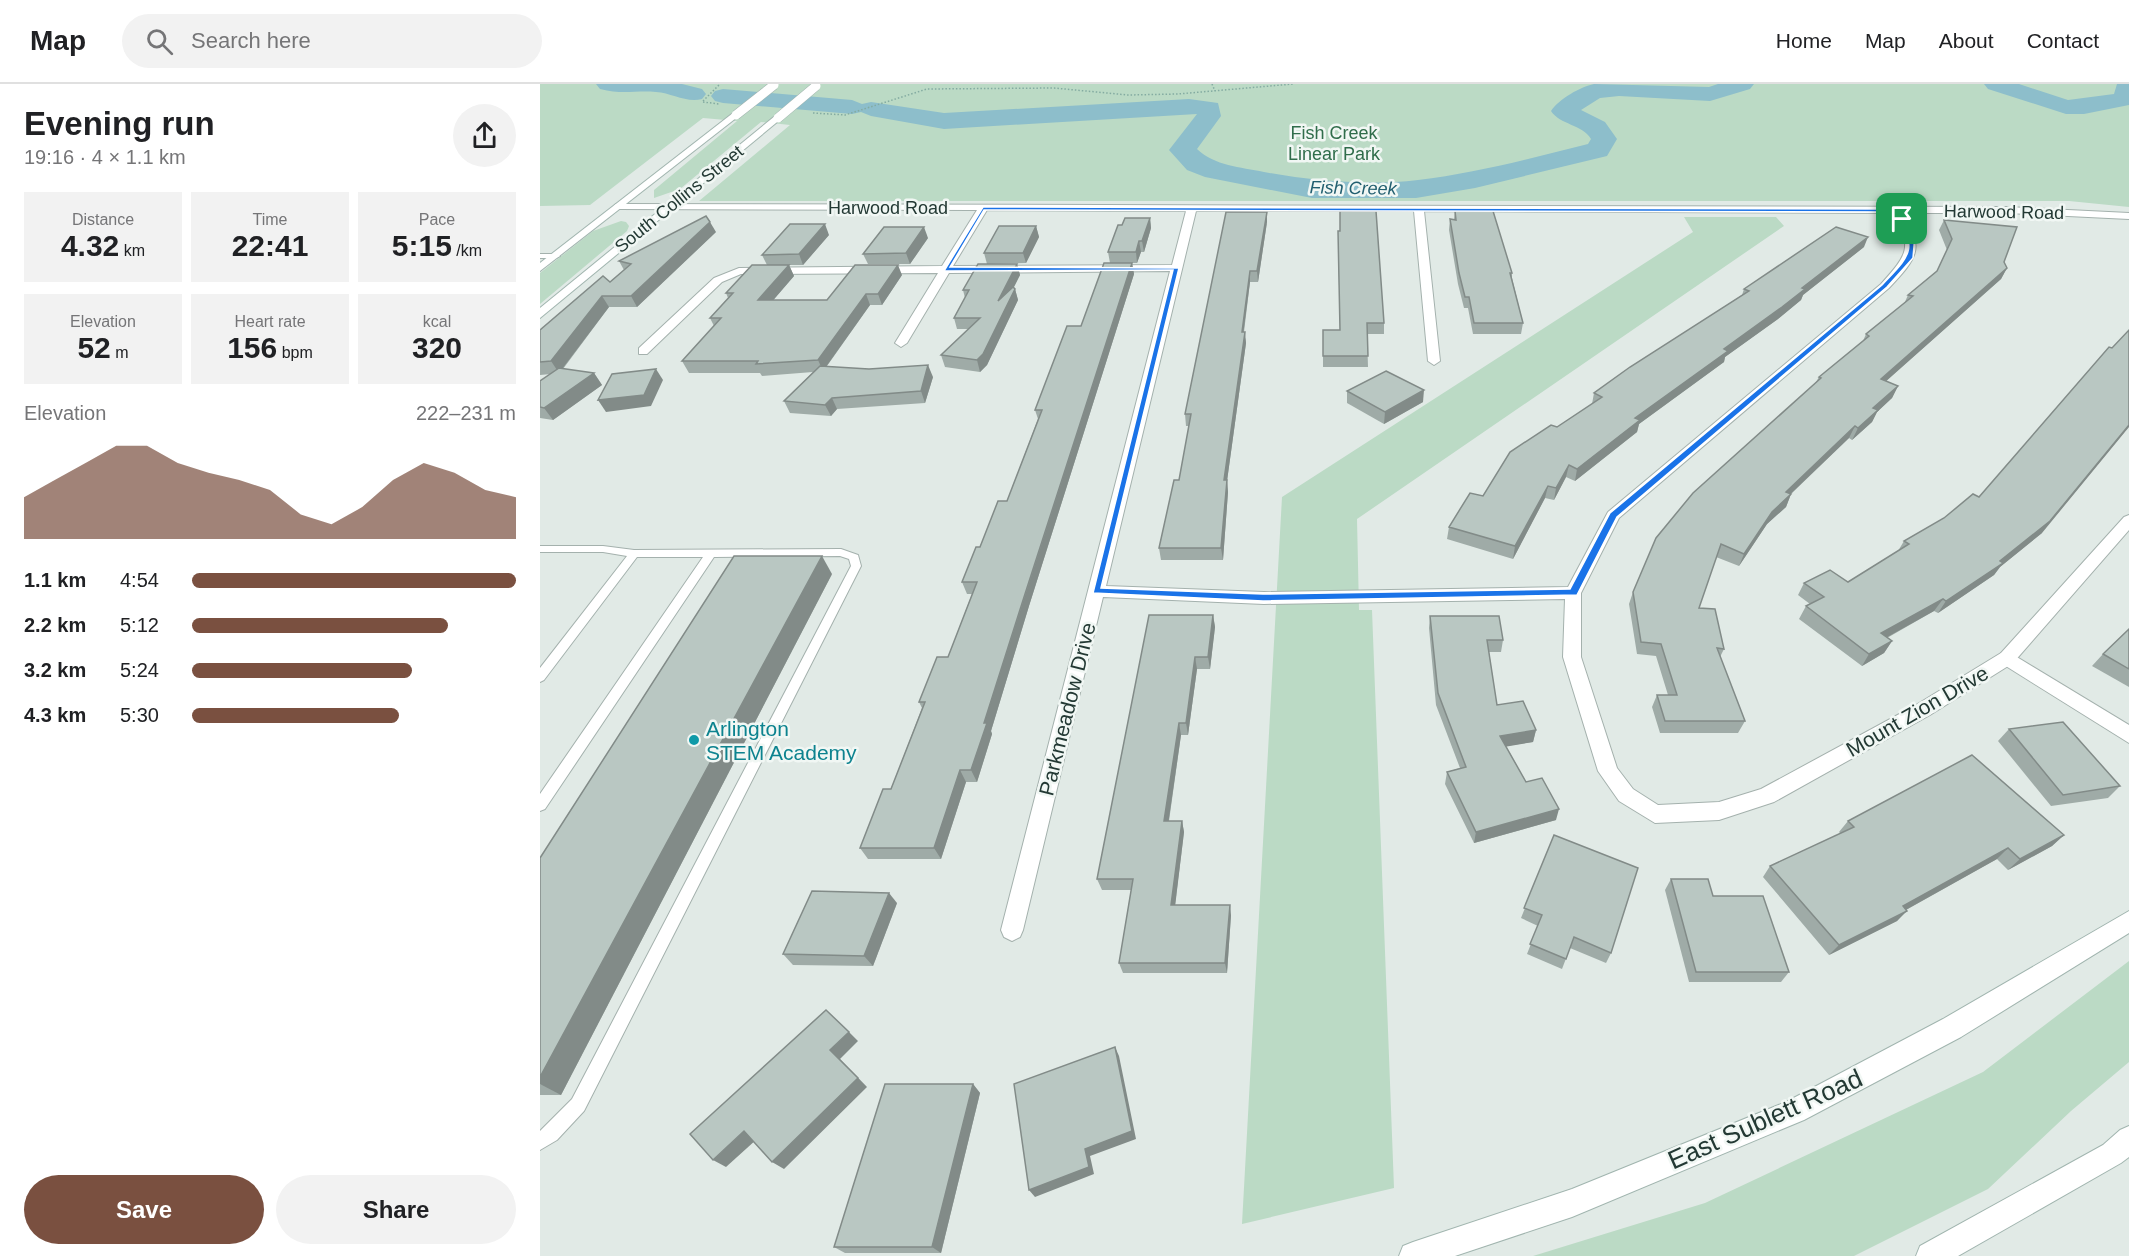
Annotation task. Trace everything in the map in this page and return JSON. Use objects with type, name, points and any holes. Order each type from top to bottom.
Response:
[{"type":"street","name":"South Collins Street","points":[[540,268],[775,84]]},
{"type":"street","name":"South Collins Street","points":[[540,314],[817,85]]},
{"type":"street","name":"Harwood Road","points":[[619,206],[2006,210],[2129,216]]},
{"type":"street","points":[[901,343],[983,208]]},
{"type":"street","name":"Parkmeadow Drive","points":[[1012,930],[1191,209]]},
{"type":"street","points":[[1419,209],[1434,361]]},
{"type":"street","points":[[1096,591],[1263,598],[1573,592],[1613,515],[1885,286],[1911,258],[1912,234],[1896,211]]},
{"type":"street","points":[[643,351],[718,279],[739,271],[1176,268]]},
{"type":"street","name":"Mount Zion Drive","points":[[1573,592],[1572,657],[1608,771],[1626,795],[1655,814],[1719,811],[1767,796],[1923,710],[2007,658],[2129,520]]},
{"type":"street","points":[[2007,658],[2129,735]]},
{"type":"street","name":"East Sublett Road","points":[[1413,1256],[1572,1203],[1795,1112],[1952,1028],[2129,921]]},
{"type":"street","points":[[1930,1256],[2112,1154],[2129,1139]]},
{"type":"lane","points":[[540,256],[556,256]]},
{"type":"lane","points":[[540,549],[603,549],[634,554],[841,552],[854,557],[856,566],[578,1105],[552,1134],[540,1141]]},
{"type":"lane","points":[[540,804],[711,553]]},
{"type":"lane","points":[[540,677],[634,554]]},
{"type":"path","points":[[720,84],[703,102],[726,104]]},
{"type":"path","points":[[1212,84],[1215,91]]},
{"type":"path","points":[[805,112],[845,115],[927,89],[1054,88],[1128,95],[1293,84]]},
{"type":"green space","name":"Fish Creek Linear Park","points":[[540,84],[2129,84],[2129,207],[2069,201],[699,201],[790,125],[761,122],[680,189],[654,198],[654,190],[737,121],[703,118],[590,205],[540,206]]},
{"type":"green space","points":[[1684,217],[1776,217],[1784,226],[1357,519],[1359,610],[1372,610],[1394,1188],[1242,1224],[1282,497],[1693,232]]},
{"type":"green space","points":[[621,221],[626,222],[629,226],[627,231],[540,304],[540,273],[593,231]]},
{"type":"green space","points":[[2129,961],[2129,1062],[2071,1111],[1988,1189],[1854,1256],[1533,1256],[1705,1203],[1983,1072]]},
{"type":"building","points":[[1340,211],[1376,211],[1384,323],[1367,323],[1368,356],[1323,356],[1323,330],[1340,330],[1338,231],[1340,231]]},
{"type":"building","points":[[1455,211],[1493,211],[1512,273],[1510,273],[1523,323],[1474,323],[1469,297],[1465,297],[1459,273],[1450,219],[1456,220]]},
{"type":"building","points":[[1226,212],[1267,212],[1257,271],[1250,271],[1242,332],[1245,332],[1224,480],[1227,480],[1221,548],[1159,548],[1174,480],[1179,480],[1191,414],[1185,414]]},
{"type":"building","points":[[706,216],[710,222],[631,296],[602,296],[551,361],[540,362],[540,330],[603,276],[610,282],[631,264],[619,261]]},
{"type":"building","points":[[1125,218],[1150,218],[1142,241],[1139,241],[1136,252],[1108,252],[1118,225],[1122,225]]},
{"type":"building","points":[[1944,220],[2017,227],[2004,262],[2007,268],[1881,379],[1898,386],[1873,408],[1878,410],[1858,428],[1855,426],[1786,492],[1791,494],[1772,512],[1744,554],[1721,544],[1699,608],[1715,609],[1724,649],[1717,648],[1745,721],[1665,721],[1657,695],[1677,695],[1661,644],[1641,642],[1633,592],[1656,538],[1693,493],[1821,378],[1819,377],[1869,336],[1866,334],[1913,296],[1908,295],[1937,271],[1952,239]]},
{"type":"building","points":[[790,224],[825,224],[799,254],[762,255]]},
{"type":"building","points":[[999,226],[1036,226],[1023,253],[984,253]]},
{"type":"building","points":[[884,227],[924,227],[906,253],[863,254]]},
{"type":"building","points":[[1836,227],[1868,237],[1802,288],[1805,289],[1782,307],[1724,349],[1728,351],[1635,418],[1640,420],[1577,469],[1569,465],[1556,488],[1548,486],[1515,546],[1449,527],[1470,493],[1483,496],[1510,452],[1551,425],[1557,427],[1602,397],[1594,393],[1630,367],[1749,291],[1744,289]]},
{"type":"building","points":[[1104,263],[1132,263],[984,723],[987,723],[971,770],[960,770],[934,848],[860,848],[883,789],[891,789],[925,702],[919,702],[937,657],[948,657],[977,582],[962,582],[976,547],[980,547],[998,501],[1007,501],[1042,410],[1035,410],[1067,326],[1081,326]]},
{"type":"building","points":[[978,264],[1017,264],[998,301],[1013,287],[1015,289],[983,354],[977,360],[941,355],[980,318],[954,318],[969,290],[963,290]]},
{"type":"building","points":[[752,265],[789,265],[758,300],[827,300],[855,265],[898,265],[878,294],[866,294],[818,360],[756,364],[758,361],[682,361],[721,318],[710,318],[733,293],[726,293]]},
{"type":"building","points":[[2129,330],[2129,425],[2050,521],[2000,561],[2003,563],[1946,601],[1943,599],[1881,633],[1892,641],[1869,654],[1806,606],[1824,597],[1804,583],[1830,570],[1848,582],[1909,544],[1904,541],[1944,518],[1973,494],[1979,497],[2109,347],[2112,348]]},
{"type":"building","points":[[928,365],[921,391],[832,398],[825,405],[784,401],[820,366],[869,369]]},
{"type":"building","points":[[559,368],[594,373],[544,408],[540,407],[540,381]]},
{"type":"building","points":[[656,369],[644,395],[598,400],[612,374]]},
{"type":"building","points":[[1386,371],[1424,390],[1385,412],[1347,391]]},
{"type":"building","name":"Arlington STEM Academy","points":[[734,556],[822,556],[540,1077],[540,858]]},
{"type":"building","points":[[1149,615],[1213,615],[1208,657],[1195,657],[1186,723],[1179,723],[1164,821],[1182,821],[1171,905],[1230,905],[1225,963],[1119,963],[1133,879],[1097,879]]},
{"type":"building","points":[[1430,616],[1499,616],[1503,640],[1487,640],[1497,705],[1523,701],[1536,730],[1500,736],[1526,782],[1542,778],[1559,809],[1476,832],[1447,772],[1466,767],[1438,693]]},
{"type":"building","points":[[2129,629],[2129,669],[2103,654]]},
{"type":"building","points":[[2063,722],[2120,786],[2063,795],[2009,729]]},
{"type":"building","points":[[1972,755],[2064,835],[2020,859],[2008,848],[1903,906],[1907,911],[1839,945],[1770,866],[1854,827],[1848,821]]},
{"type":"building","points":[[1554,835],[1638,868],[1611,953],[1574,937],[1566,959],[1530,944],[1542,915],[1524,908]]},
{"type":"building","points":[[1671,879],[1708,879],[1713,896],[1763,896],[1789,972],[1696,972]]},
{"type":"building","points":[[812,891],[889,893],[864,956],[783,954]]},
{"type":"building","points":[[826,1010],[849,1032],[830,1050],[858,1078],[772,1162],[744,1131],[713,1160],[690,1134]]},
{"type":"building","points":[[1115,1047],[1132,1131],[1085,1149],[1089,1167],[1029,1190],[1014,1084]]},
{"type":"building","points":[[885,1084],[973,1084],[932,1247],[834,1247]]},
{"type":"waterway","name":"Fish Creek","points":[[608,84],[631,87],[656,85],[694,94]]},
{"type":"waterway","name":"Fish Creek","points":[[871,109],[944,121],[1107,113],[1189,106],[1209,108],[1209,116],[1182,150],[1197,164],[1215,171],[1312,189],[1416,189],[1475,180],[1598,150],[1604,139],[1596,127],[1563,111],[1594,91],[1619,89],[1710,94],[1742,84]]},
{"type":"waterway","name":"Fish Creek","points":[[1996,84],[2066,107],[2084,107],[2125,99],[2126,88],[2129,87]]},
{"type":"waterway","name":"Fish Creek","points":[[723,96],[852,107]]},
{"type":"place","name":"Arlington STEM Academy","points":[[694,740]]},
{"type":"route","points":[[983,208],[1896,211],[1902,219],[1912,234],[1911,258],[1885,286],[1613,515],[1573,592],[1263,598],[1096,591],[1176,268],[946,269],[983,208]]}]
